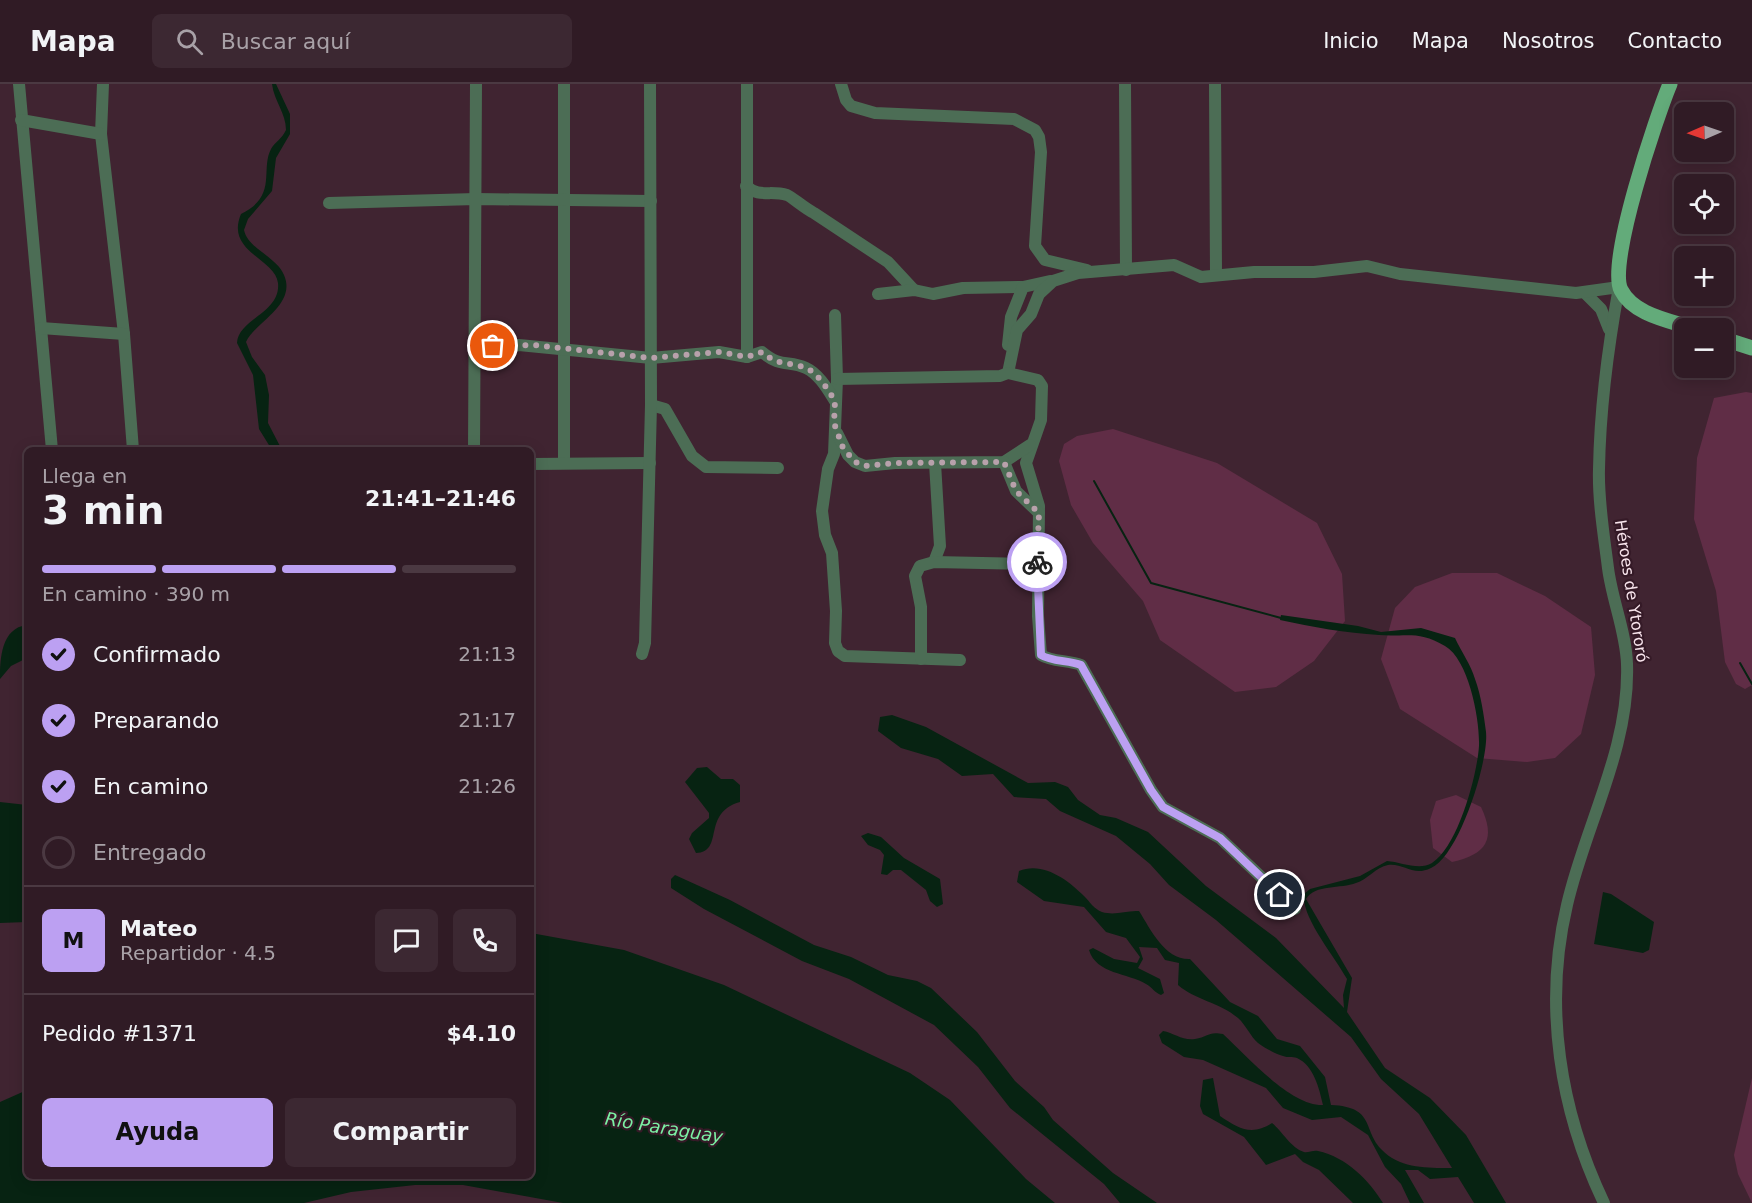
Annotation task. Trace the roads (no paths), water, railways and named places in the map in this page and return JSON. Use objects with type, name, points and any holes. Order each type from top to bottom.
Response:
[{"type":"main road","name":"Héroes de Ytororó","points":[[1619,287],[1619,262],[1640,173],[1670,84]]},
{"type":"main road","points":[[1619,287],[1635,307],[1674,321]]},
{"type":"main road","points":[[1734,342],[1752,348]]},
{"type":"street","points":[[19,84],[52,447]]},
{"type":"street","points":[[103,84],[101,134],[124,334],[133,447]]},
{"type":"street","points":[[474,447],[476,84]]},
{"type":"street","points":[[564,84],[564,462]]},
{"type":"street","points":[[642,654],[645,643],[651,405],[651,84]]},
{"type":"street","points":[[747,84],[747,357]]},
{"type":"street","points":[[841,84],[846,100],[860,110],[874,113],[1014,119],[1035,130],[1040,137],[1041,152],[1034,226],[1035,246],[1045,260],[1091,271]]},
{"type":"street","points":[[1125,84],[1126,270]]},
{"type":"street","points":[[1215,84],[1216,274]]},
{"type":"street","points":[[21,120],[101,134]]},
{"type":"street","points":[[746,186],[756,194],[789,196],[801,207],[814,213],[888,262],[914,290]]},
{"type":"street","points":[[329,203],[476,199],[651,201]]},
{"type":"street","points":[[878,294],[914,290],[933,294],[963,288],[1023,287],[1091,271],[1174,265],[1201,277],[1216,274],[1300,270],[1314,272],[1367,266],[1400,274],[1585,293],[1619,287]]},
{"type":"street","points":[[1008,373],[1017,330],[1031,314],[1039,294],[1053,281]]},
{"type":"street","points":[[1008,373],[1009,326],[1023,287]]},
{"type":"street","name":"Héroes de Ytororó","points":[[1604,1203],[1593,1179],[1573,1121],[1562,1080],[1556,1029],[1558,968],[1566,906],[1600,802],[1625,709],[1627,663],[1608,570],[1599,471],[1610,333],[1619,287]]},
{"type":"street","points":[[1585,293],[1601,309],[1610,333]]},
{"type":"street","points":[[835,315],[837,379],[834,454],[828,469],[822,511],[825,535],[832,553],[836,611],[835,643],[838,651],[845,656],[960,660]]},
{"type":"street","points":[[476,326],[481,337],[493,346],[564,348],[651,358],[719,352],[747,357],[762,352]]},
{"type":"street","points":[[41,328],[124,334]]},
{"type":"street","points":[[746,330],[762,352],[776,362],[805,367],[812,372],[835,401]]},
{"type":"street","points":[[476,360],[493,346]]},
{"type":"street","points":[[837,379],[1000,376],[1008,373],[1032,377],[1042,386],[1041,420],[1026,463],[1039,513],[1037,564],[1041,655],[1046,659],[1061,659],[1081,665],[1151,790],[1163,807],[1213,832],[1295,909]]},
{"type":"street","points":[[651,405],[665,409],[692,456],[706,467],[778,468]]},
{"type":"street","points":[[834,423],[843,448],[855,462],[865,466],[1004,462],[1033,443]]},
{"type":"street","points":[[1004,462],[1016,491],[1039,513]]},
{"type":"street","points":[[534,464],[650,463]]},
{"type":"street","points":[[934,562],[939,554],[940,546],[935,463]]},
{"type":"street","points":[[921,659],[921,607],[915,571],[920,566],[934,562],[1037,564]]},
{"type":"water","points":[[272,84],[276,84],[290,114],[290,134],[276,158],[272,191],[248,219],[244,230],[251,243],[280,269],[286,286],[285,295],[280,304],[246,342],[252,357],[265,375],[269,395],[268,423],[280,447],[270,447],[259,429],[253,375],[237,343],[244,328],[267,309],[277,293],[278,283],[275,274],[245,246],[238,227],[241,214],[260,199],[264,191],[268,157],[271,149],[286,130]]},
{"type":"water","points":[[1281,615],[1358,626],[1381,632],[1421,628],[1455,638],[1473,674],[1481,699],[1486,732],[1483,764],[1470,806],[1452,846],[1442,860],[1431,868],[1419,871],[1394,865],[1384,866],[1360,881],[1316,891],[1306,899],[1352,978],[1347,1012],[1385,1068],[1430,1098],[1466,1135],[1506,1203],[1474,1203],[1458,1177],[1430,1179],[1418,1170],[1405,1170],[1424,1203],[1410,1203],[1401,1184],[1385,1167],[1368,1135],[1341,1117],[1312,1120],[1283,1108],[1266,1088],[1203,1060],[1184,1057],[1162,1043],[1159,1035],[1163,1031],[1191,1039],[1211,1034],[1223,1034],[1283,1089],[1310,1103],[1323,1105],[1315,1078],[1308,1066],[1295,1057],[1280,1055],[1264,1047],[1231,1013],[1178,985],[1179,963],[1165,960],[1157,948],[1139,947],[1143,959],[1138,968],[1160,979],[1164,993],[1161,995],[1139,980],[1113,972],[1098,964],[1089,950],[1093,948],[1114,959],[1137,963],[1140,957],[1126,938],[1106,932],[1084,907],[1044,901],[1017,882],[1019,871],[1037,868],[1055,874],[1063,878],[1102,912],[1139,911],[1154,935],[1173,955],[1190,959],[1230,1002],[1258,1016],[1277,1039],[1300,1046],[1325,1077],[1331,1105],[1355,1110],[1362,1115],[1376,1142],[1389,1156],[1415,1166],[1452,1168],[1419,1114],[1381,1079],[1351,1037],[1216,920],[1169,885],[1150,864],[1116,836],[1060,811],[1046,799],[1014,797],[993,774],[962,776],[938,759],[901,748],[878,731],[880,717],[892,715],[926,727],[1028,783],[1055,782],[1068,787],[1078,800],[1100,815],[1116,818],[1148,832],[1206,886],[1276,938],[1344,1008],[1343,995],[1347,979],[1313,925],[1304,903],[1304,894],[1310,889],[1360,876],[1387,861],[1421,866],[1432,863],[1441,854],[1458,826],[1474,775],[1479,746],[1475,707],[1461,664],[1453,653],[1436,641],[1412,635],[1367,634],[1317,627],[1280,620]]},
{"type":"water","points":[[24,626],[24,660],[11,666],[0,679],[4,646],[7,638],[18,627]]},
{"type":"water","points":[[707,767],[721,779],[733,779],[740,785],[740,802],[728,807],[721,814],[710,846],[705,851],[696,853],[689,839],[692,833],[709,818],[709,813],[685,782],[697,768]]},
{"type":"water","points":[[0,802],[24,805],[24,922],[0,923]]},
{"type":"water","points":[[868,833],[881,837],[904,858],[940,879],[943,904],[937,907],[930,901],[926,890],[901,870],[893,870],[887,875],[881,874],[884,855],[880,850],[868,845],[861,836]]},
{"type":"water","points":[[675,875],[730,900],[814,945],[851,957],[888,975],[917,981],[931,988],[977,1032],[1015,1081],[1044,1107],[1053,1120],[1113,1173],[1157,1203],[1120,1203],[1104,1184],[1010,1108],[978,1067],[934,1025],[849,979],[802,961],[704,909],[671,888],[671,879]]},
{"type":"water","points":[[1603,892],[1611,894],[1654,922],[1649,950],[1643,953],[1594,944]]},
{"type":"water","name":"Río Paraguay","points":[[534,934],[624,950],[724,985],[910,1073],[950,1100],[1026,1179],[1055,1203],[563,1203],[463,1185],[415,1185],[351,1192],[304,1203],[0,1203],[0,1102],[24,1091],[24,1179],[534,1179]]},
{"type":"water","points":[[1213,1078],[1220,1116],[1233,1124],[1252,1130],[1272,1123],[1299,1150],[1318,1151],[1338,1158],[1364,1178],[1383,1203],[1353,1203],[1319,1170],[1303,1162],[1295,1154],[1266,1165],[1244,1137],[1203,1114],[1200,1106],[1203,1080]]},
{"type":"waterway","points":[[1094,481],[1151,583],[1281,618]]},
{"type":"waterway","points":[[1740,663],[1752,684]]}]
